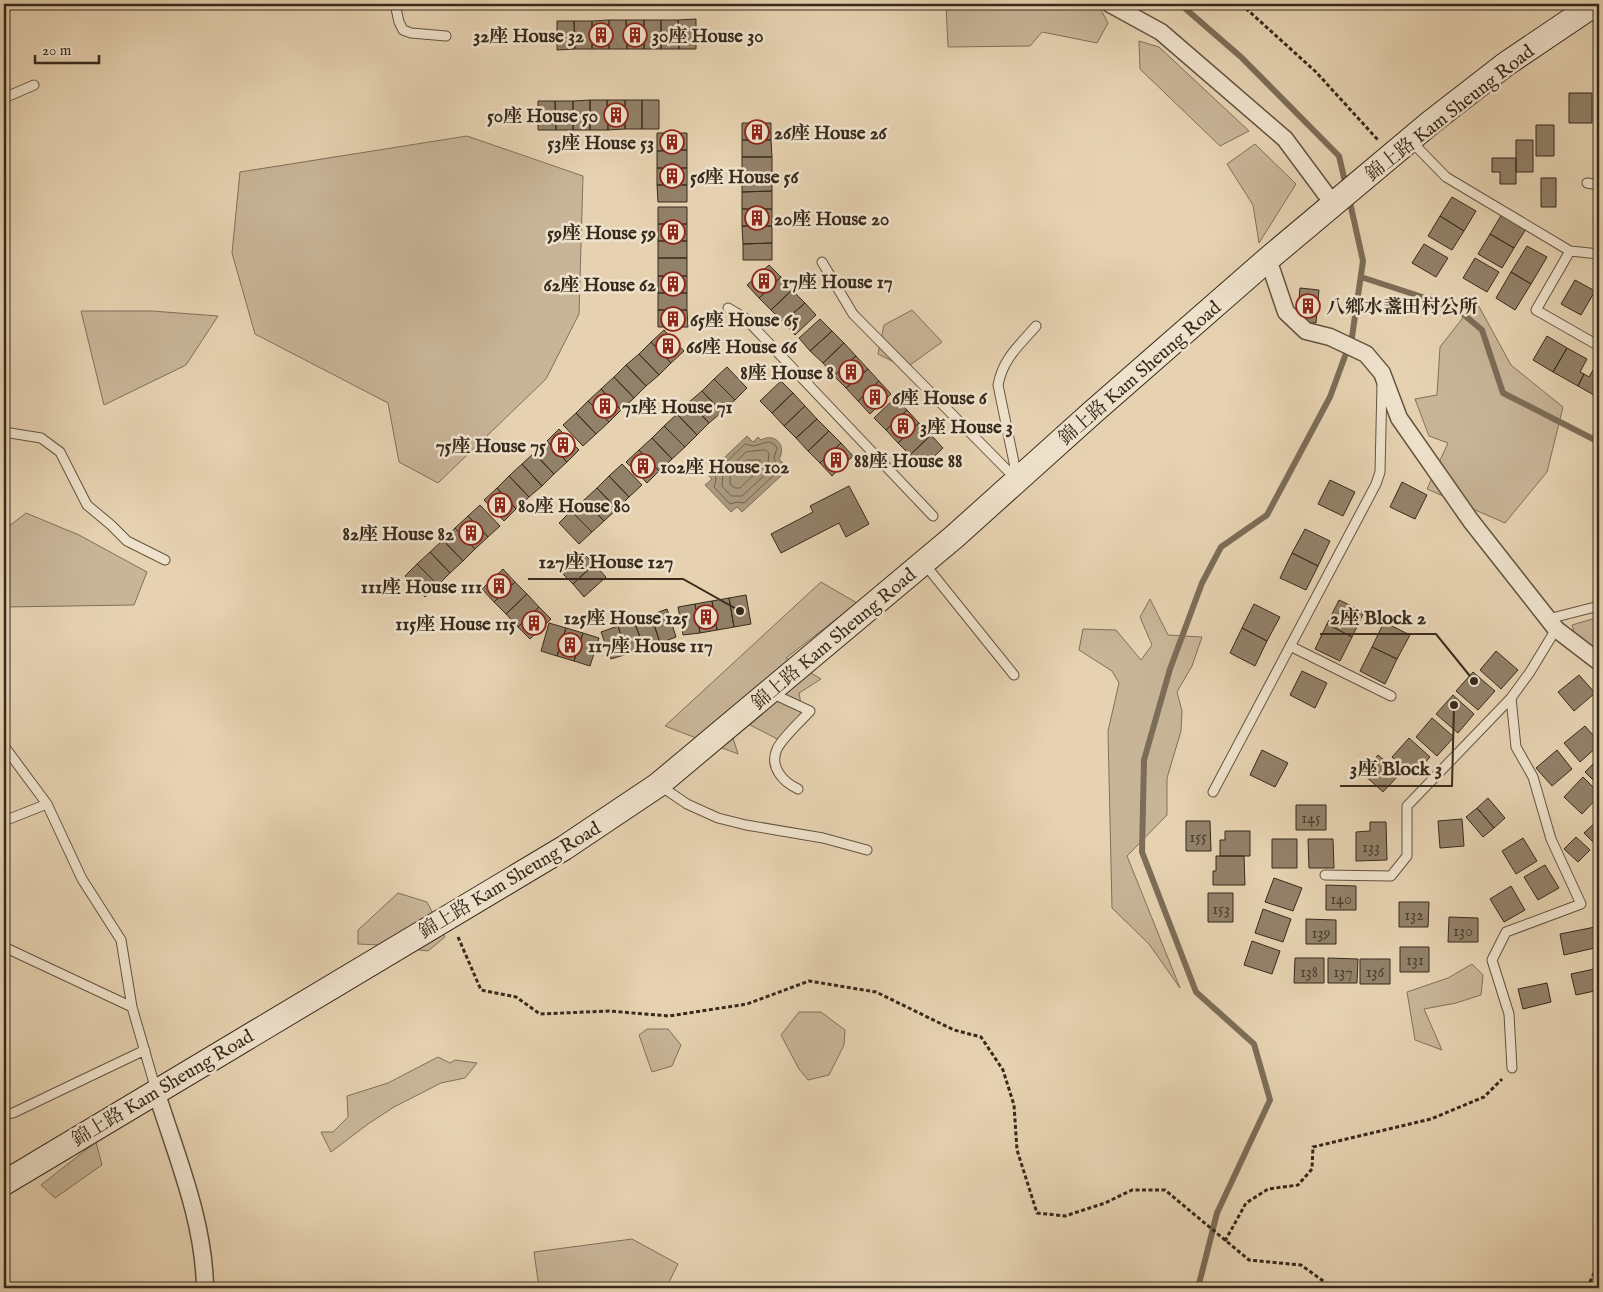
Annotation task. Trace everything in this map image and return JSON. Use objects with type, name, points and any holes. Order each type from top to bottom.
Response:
[{"type":"main road","name":"錦上路 Kam Sheung Road","points":[[4,1183],[564,848],[658,785],[923,562],[1268,259],[1410,140],[1506,64],[1586,10],[1599,5]]},
{"type":"street","points":[[1110,4],[1161,32],[1285,139],[1336,202]]},
{"type":"street","points":[[1268,259],[1286,312],[1306,332],[1330,338],[1366,354],[1382,373],[1399,418],[1471,521],[1552,624],[1599,662]]},
{"type":"street","points":[[156,1091],[196,1217],[205,1268],[205,1288]]},
{"type":"lane","points":[[395,4],[403,30],[410,33],[446,36]]},
{"type":"lane","points":[[4,98],[34,84]]},
{"type":"lane","points":[[1410,140],[1446,177],[1570,251],[1599,254]]},
{"type":"lane","points":[[1587,183],[1599,185]]},
{"type":"lane","points":[[1570,251],[1536,310],[1599,346]]},
{"type":"lane","points":[[822,262],[853,314],[1017,480]]},
{"type":"lane","points":[[728,308],[745,318],[933,516]]},
{"type":"lane","points":[[1017,480],[998,385],[1006,360],[1036,326]]},
{"type":"lane","points":[[1213,792],[1376,484],[1380,472],[1382,373]]},
{"type":"lane","points":[[4,432],[41,438],[60,452],[87,504],[127,542],[165,560]]},
{"type":"lane","points":[[923,562],[1014,675]]},
{"type":"lane","points":[[1325,874],[1391,876],[1406,856],[1407,806],[1510,698],[1530,672],[1552,624],[1599,606]]},
{"type":"lane","points":[[1290,646],[1391,696]]},
{"type":"lane","points":[[768,692],[810,711],[778,747],[775,755],[776,767],[780,777],[798,789]]},
{"type":"lane","points":[[1510,698],[1516,747],[1533,777],[1551,839],[1581,904],[1506,932],[1492,960],[1509,1014],[1512,1068]]},
{"type":"lane","points":[[4,746],[47,804],[82,879],[122,940],[132,1007],[156,1091]]},
{"type":"lane","points":[[658,785],[686,804],[718,818],[746,825],[823,838],[867,850]]},
{"type":"lane","points":[[4,821],[47,804]]},
{"type":"lane","points":[[4,947],[132,1007]]},
{"type":"lane","points":[[4,1114],[12,1113],[145,1050]]},
{"type":"path","points":[[1241,4],[1316,72],[1392,156]]},
{"type":"path","points":[[449,916],[481,990],[516,997],[540,1014],[609,1011],[668,1016],[747,1004],[809,981],[876,992],[954,1030],[981,1037],[1003,1070],[1006,1079],[1014,1105],[1017,1150],[1037,1213],[1065,1216],[1105,1203],[1132,1190],[1165,1190],[1249,1260],[1301,1265],[1333,1288]]},
{"type":"path","points":[[1225,1241],[1246,1203],[1268,1189],[1298,1185],[1312,1169],[1313,1147],[1431,1119],[1484,1097],[1512,1068]]},
{"type":"path","points":[[1587,1288],[1599,1263]]},
{"type":"shaded area","points":[[946,4],[1098,4],[1108,23],[1097,43],[1042,32],[1030,46],[948,47]]},
{"type":"shaded area","points":[[1139,41],[1159,47],[1249,131],[1220,146],[1140,69]]},
{"type":"shaded area","points":[[467,136],[583,176],[579,314],[546,379],[438,483],[399,462],[388,403],[255,334],[232,253],[240,172]]},
{"type":"shaded area","points":[[1255,144],[1296,184],[1259,243],[1253,205],[1227,164]]},
{"type":"shaded area","points":[[1476,301],[1511,365],[1563,407],[1547,472],[1505,523],[1427,489],[1448,443],[1429,436],[1415,399],[1437,395],[1440,347]]},
{"type":"shaded area","points":[[912,310],[942,342],[906,368],[878,354],[884,325]]},
{"type":"shaded area","points":[[81,311],[152,311],[218,316],[186,365],[104,405]]},
{"type":"shaded area","points":[[26,513],[79,535],[147,572],[134,605],[4,607],[4,530]]},
{"type":"shaded area","points":[[821,582],[857,603],[786,658],[821,679],[799,693],[803,716],[781,741],[725,712],[738,754],[665,726]]},
{"type":"shaded area","points":[[1150,599],[1168,635],[1202,637],[1192,666],[1177,692],[1182,711],[1181,731],[1167,778],[1167,815],[1127,856],[1180,988],[1149,944],[1112,908],[1108,731],[1119,683],[1112,671],[1079,650],[1083,629],[1116,630],[1141,660],[1152,645],[1140,617]]},
{"type":"shaded area","points":[[1599,617],[1599,652],[1582,658],[1572,625]]},
{"type":"shaded area","points":[[398,893],[427,902],[445,937],[428,951],[358,944],[358,930]]},
{"type":"shaded area","points":[[1472,964],[1483,975],[1481,995],[1456,1003],[1424,1009],[1442,1050],[1415,1040],[1407,992],[1448,978]]},
{"type":"shaded area","points":[[799,1012],[821,1012],[845,1030],[844,1045],[829,1075],[808,1080],[799,1069],[781,1035]]},
{"type":"shaded area","points":[[647,1029],[668,1029],[681,1045],[672,1066],[652,1072],[639,1035]]},
{"type":"shaded area","points":[[438,1057],[450,1063],[455,1060],[477,1063],[465,1078],[441,1083],[394,1107],[331,1152],[321,1132],[333,1132],[348,1117],[347,1096],[388,1083]]},
{"type":"shaded area","points":[[96,1142],[102,1165],[55,1198],[41,1185]]},
{"type":"shaded area","points":[[632,1239],[678,1264],[666,1288],[539,1288],[534,1252]]},
{"type":"water","points":[[747,436],[753,442],[758,437],[761,440],[766,438],[775,439],[781,445],[782,449],[779,459],[784,464],[778,470],[782,475],[742,512],[737,507],[731,512],[705,485],[712,479],[707,474]]},
{"type":"building","points":[[696,19],[696,49],[679,49],[678,20]]},
{"type":"building","name":"32座 House 32","points":[[609,20],[609,49],[592,49],[592,21]]},
{"type":"building","points":[[609,20],[626,20],[627,49],[609,49]]},
{"type":"building","name":"30座 House 30","points":[[626,20],[644,20],[644,49],[627,49]]},
{"type":"building","points":[[644,20],[661,20],[661,49],[644,49]]},
{"type":"building","points":[[661,20],[678,20],[679,49],[661,49]]},
{"type":"building","points":[[557,21],[574,21],[575,49],[557,50]]},
{"type":"building","points":[[574,21],[592,21],[592,49],[575,49]]},
{"type":"building","points":[[1569,93],[1592,93],[1592,123],[1569,123]]},
{"type":"building","points":[[590,100],[590,130],[573,130],[573,101]]},
{"type":"building","points":[[590,100],[607,100],[608,130],[590,130]]},
{"type":"building","name":"50座 House 50","points":[[607,100],[625,100],[625,129],[608,130]]},
{"type":"building","points":[[625,100],[642,100],[642,129],[625,129]]},
{"type":"building","points":[[642,100],[659,100],[659,129],[642,129]]},
{"type":"building","points":[[538,101],[555,101],[556,130],[538,130]]},
{"type":"building","points":[[555,101],[573,101],[573,130],[556,130]]},
{"type":"building","name":"26座 House 26","points":[[742,123],[771,123],[771,140],[742,140]]},
{"type":"building","points":[[1536,125],[1554,125],[1554,156],[1536,156]]},
{"type":"building","name":"53座 House 53","points":[[657,133],[687,133],[687,150],[657,151]]},
{"type":"building","points":[[742,140],[771,140],[772,157],[742,157]]},
{"type":"building","points":[[1516,140],[1533,140],[1533,172],[1516,172]]},
{"type":"building","points":[[687,150],[687,168],[657,168],[657,151]]},
{"type":"building","points":[[742,157],[772,157],[772,174],[742,175]]},
{"type":"building","points":[[1492,158],[1516,158],[1516,184],[1500,184],[1500,172],[1492,172]]},
{"type":"building","name":"56座 House 56","points":[[657,168],[687,168],[687,185],[657,185]]},
{"type":"building","points":[[772,174],[772,191],[742,192],[742,175]]},
{"type":"building","points":[[1541,178],[1556,178],[1556,207],[1541,207]]},
{"type":"building","points":[[657,185],[687,185],[687,202],[658,202]]},
{"type":"building","points":[[772,191],[772,209],[742,209],[742,192]]},
{"type":"building","points":[[1452,197],[1476,211],[1464,231],[1440,216]]},
{"type":"building","points":[[658,207],[687,207],[687,224],[658,224]]},
{"type":"building","name":"20座 House 20","points":[[742,209],[772,209],[772,226],[742,226]]},
{"type":"building","points":[[1502,214],[1526,229],[1514,248],[1490,234]]},
{"type":"building","points":[[1440,216],[1464,231],[1452,250],[1428,236]]},
{"type":"building","name":"59座 House 59","points":[[658,224],[687,224],[687,241],[658,241]]},
{"type":"building","points":[[742,226],[772,226],[772,243],[743,244]]},
{"type":"building","points":[[1490,234],[1514,248],[1502,268],[1478,254]]},
{"type":"building","points":[[658,241],[687,241],[687,258],[658,258]]},
{"type":"building","points":[[772,243],[772,260],[743,260],[743,244]]},
{"type":"building","points":[[1424,244],[1448,258],[1436,277],[1412,263]]},
{"type":"building","points":[[1527,246],[1547,257],[1531,284],[1511,272]]},
{"type":"building","points":[[658,258],[687,258],[687,276],[658,276]]},
{"type":"building","points":[[1475,258],[1499,272],[1487,292],[1463,278]]},
{"type":"building","name":"17座 House 17","points":[[769,265],[781,277],[759,298],[747,285]]},
{"type":"building","points":[[1511,272],[1531,284],[1515,310],[1496,298]]},
{"type":"building","name":"62座 House 62","points":[[658,276],[687,276],[687,293],[658,293]]},
{"type":"building","points":[[781,277],[792,290],[771,310],[759,298]]},
{"type":"building","points":[[1575,280],[1595,291],[1581,315],[1561,304]]},
{"type":"building","name":"八鄉水盞田村公所","points":[[1300,288],[1319,290],[1316,323],[1297,322]]},
{"type":"building","points":[[792,290],[805,303],[783,322],[771,310]]},
{"type":"building","points":[[658,293],[687,293],[687,310],[658,310]]},
{"type":"building","points":[[805,303],[816,315],[795,335],[783,322]]},
{"type":"building","name":"65座 House 65","points":[[658,310],[687,310],[688,327],[658,327]]},
{"type":"building","points":[[820,319],[832,331],[810,351],[799,338]]},
{"type":"building","name":"66座 House 66","points":[[664,330],[684,351],[671,363],[651,342]]},
{"type":"building","points":[[832,331],[844,343],[823,363],[810,351]]},
{"type":"building","points":[[1547,336],[1567,348],[1553,372],[1533,360]]},
{"type":"building","points":[[651,342],[671,363],[659,375],[639,354]]},
{"type":"building","points":[[844,343],[856,356],[834,376],[823,363]]},
{"type":"building","points":[[1567,348],[1587,359],[1580,372],[1584,374],[1578,386],[1553,372]]},
{"type":"building","points":[[639,354],[659,375],[646,386],[626,365]]},
{"type":"building","name":"8座 House 8","points":[[856,356],[868,369],[846,388],[834,376]]},
{"type":"building","points":[[626,365],[646,386],[634,398],[614,377]]},
{"type":"building","points":[[1596,365],[1599,366],[1599,398],[1578,386],[1584,374],[1589,377]]},
{"type":"building","points":[[727,367],[747,388],[735,400],[714,379]]},
{"type":"building","points":[[868,369],[879,381],[858,401],[846,388]]},
{"type":"building","points":[[614,377],[634,398],[621,410],[601,389]]},
{"type":"building","points":[[714,379],[735,400],[722,412],[702,391]]},
{"type":"building","points":[[781,381],[793,393],[772,413],[760,401]]},
{"type":"building","name":"6座 House 6","points":[[879,381],[891,394],[870,414],[858,401]]},
{"type":"building","name":"71座 House 71","points":[[601,389],[621,410],[609,422],[588,401]]},
{"type":"building","points":[[702,391],[722,412],[709,423],[689,402]]},
{"type":"building","points":[[793,393],[805,406],[784,426],[772,413]]},
{"type":"building","points":[[895,398],[907,410],[886,430],[874,418]]},
{"type":"building","points":[[588,401],[609,422],[596,434],[576,413]]},
{"type":"building","points":[[689,402],[709,423],[697,435],[677,414]]},
{"type":"building","points":[[805,406],[817,419],[796,438],[784,426]]},
{"type":"building","name":"3座 House 3","points":[[907,410],[919,423],[898,443],[886,430]]},
{"type":"building","points":[[576,413],[596,434],[583,446],[563,425]]},
{"type":"building","points":[[677,414],[697,435],[685,447],[664,426]]},
{"type":"building","points":[[817,419],[829,431],[808,451],[796,438]]},
{"type":"building","points":[[919,423],[931,435],[910,455],[898,443]]},
{"type":"building","points":[[664,426],[685,447],[672,459],[652,438]]},
{"type":"building","name":"75座 House 75","points":[[559,429],[579,450],[567,462],[547,441]]},
{"type":"building","points":[[829,431],[841,443],[820,463],[808,451]]},
{"type":"building","points":[[931,435],[943,448],[922,468],[910,455]]},
{"type":"building","points":[[652,438],[672,459],[659,471],[639,450]]},
{"type":"building","points":[[547,441],[567,462],[554,474],[534,453]]},
{"type":"building","name":"88座 House 88","points":[[841,443],[853,456],[832,476],[820,463]]},
{"type":"building","name":"102座 House 102","points":[[639,450],[659,471],[647,483],[626,462]]},
{"type":"building","points":[[534,453],[554,474],[542,486],[522,464]]},
{"type":"building","points":[[522,464],[542,486],[529,497],[509,476]]},
{"type":"building","points":[[622,464],[642,485],[629,497],[609,476]]},
{"type":"building","points":[[509,476],[529,497],[516,509],[497,488]]},
{"type":"building","points":[[609,476],[629,497],[617,509],[597,488]]},
{"type":"building","points":[[1330,480],[1355,492],[1343,516],[1318,504]]},
{"type":"building","points":[[1402,482],[1427,495],[1415,519],[1390,507]]},
{"type":"building","points":[[849,486],[869,524],[846,537],[839,523],[781,553],[771,534],[813,512],[810,506]]},
{"type":"building","name":"80座 House 80","points":[[497,488],[516,509],[504,521],[484,500]]},
{"type":"building","points":[[597,488],[617,509],[604,521],[584,500]]},
{"type":"building","points":[[584,500],[604,521],[592,532],[571,511]]},
{"type":"building","points":[[480,505],[500,526],[488,537],[468,516]]},
{"type":"building","points":[[571,511],[592,532],[579,544],[559,523]]},
{"type":"building","name":"82座 House 82","points":[[468,516],[488,537],[475,549],[455,528]]},
{"type":"building","points":[[455,528],[475,549],[463,561],[443,540]]},
{"type":"building","points":[[1305,529],[1330,541],[1318,566],[1292,553]]},
{"type":"building","points":[[443,540],[463,561],[450,573],[430,552]]},
{"type":"building","points":[[430,552],[450,573],[438,585],[417,564]]},
{"type":"building","points":[[582,552],[594,564],[573,584],[561,572]]},
{"type":"building","points":[[1292,553],[1318,566],[1306,590],[1280,578]]},
{"type":"building","points":[[417,564],[438,585],[425,597],[405,576]]},
{"type":"building","points":[[594,564],[606,577],[584,597],[573,584]]},
{"type":"building","name":"111座 House 111","points":[[503,569],[515,582],[494,602],[482,589]]},
{"type":"building","points":[[515,582],[527,594],[506,614],[494,602]]},
{"type":"building","points":[[527,594],[539,607],[518,627],[506,614]]},
{"type":"building","points":[[746,595],[751,624],[734,627],[729,598]]},
{"type":"building","points":[[729,598],[734,627],[717,630],[712,601]]},
{"type":"building","points":[[1339,600],[1364,612],[1352,637],[1327,624]]},
{"type":"building","name":"125座 House 125","points":[[712,601],[717,630],[700,633],[695,604]]},
{"type":"building","points":[[695,604],[700,633],[683,635],[678,607]]},
{"type":"building","points":[[1254,604],[1280,617],[1267,641],[1242,628]]},
{"type":"building","name":"115座 House 115","points":[[539,607],[551,619],[530,639],[518,627]]},
{"type":"building","points":[[667,609],[676,637],[660,643],[651,615]]},
{"type":"building","points":[[651,615],[660,643],[644,648],[634,621]]},
{"type":"building","points":[[634,621],[644,648],[627,654],[618,626]]},
{"type":"building","points":[[1384,622],[1410,635],[1397,659],[1372,647]]},
{"type":"building","points":[[549,623],[566,628],[557,656],[541,651]]},
{"type":"building","points":[[1327,624],[1352,637],[1340,661],[1315,649]]},
{"type":"building","points":[[618,626],[627,654],[611,659],[601,632]]},
{"type":"building","name":"117座 House 117","points":[[566,628],[583,633],[574,661],[557,656]]},
{"type":"building","points":[[1242,628],[1267,641],[1255,666],[1230,653]]},
{"type":"building","points":[[583,633],[599,638],[590,666],[574,661]]},
{"type":"building","points":[[1372,647],[1397,659],[1385,684],[1360,671]]},
{"type":"building","points":[[1496,651],[1518,670],[1501,689],[1480,670]]},
{"type":"building","points":[[1302,671],[1327,683],[1315,708],[1290,695]]},
{"type":"building","points":[[1473,672],[1495,691],[1478,710],[1456,691]]},
{"type":"building","points":[[1579,675],[1595,693],[1574,711],[1558,692]]},
{"type":"building","points":[[1453,695],[1474,714],[1458,733],[1436,714]]},
{"type":"building","points":[[1432,718],[1454,737],[1437,756],[1416,737]]},
{"type":"building","points":[[1585,726],[1599,742],[1599,745],[1580,762],[1564,743]]},
{"type":"building","points":[[1409,738],[1430,757],[1413,776],[1392,757]]},
{"type":"building","points":[[1262,750],[1288,763],[1275,787],[1250,775]]},
{"type":"building","points":[[1557,750],[1572,769],[1552,786],[1536,768]]},
{"type":"building","points":[[1378,755],[1400,774],[1383,792],[1362,773]]},
{"type":"building","points":[[1596,761],[1599,764],[1599,786],[1585,772]]},
{"type":"building","points":[[1583,777],[1599,793],[1599,796],[1582,814],[1564,797]]},
{"type":"building","points":[[1488,798],[1505,818],[1494,828],[1477,808]]},
{"type":"building","points":[[1296,805],[1326,805],[1326,830],[1296,830]]},
{"type":"building","points":[[1477,808],[1494,828],[1483,837],[1466,817]]},
{"type":"building","points":[[1462,819],[1464,846],[1440,848],[1438,821]]},
{"type":"building","points":[[1599,819],[1599,848],[1584,833]]},
{"type":"building","points":[[1186,821],[1210,821],[1211,851],[1186,851]]},
{"type":"building","points":[[1370,822],[1386,822],[1387,860],[1356,861],[1356,832],[1370,831]]},
{"type":"building","points":[[1225,831],[1250,831],[1250,856],[1220,856],[1220,840],[1225,840]]},
{"type":"building","points":[[1576,837],[1590,850],[1578,862],[1564,849]]},
{"type":"building","points":[[1523,838],[1537,861],[1516,874],[1502,851]]},
{"type":"building","points":[[1272,839],[1297,839],[1297,868],[1272,868]]},
{"type":"building","points":[[1308,839],[1333,839],[1334,868],[1309,868]]},
{"type":"building","points":[[1216,856],[1244,856],[1245,885],[1213,885],[1213,871],[1216,871]]},
{"type":"building","points":[[1545,865],[1559,888],[1538,900],[1524,877]]},
{"type":"building","points":[[1274,878],[1302,888],[1293,911],[1265,902]]},
{"type":"building","points":[[1326,885],[1356,886],[1356,910],[1326,910]]},
{"type":"building","points":[[1511,886],[1525,910],[1504,922],[1490,899]]},
{"type":"building","points":[[1208,893],[1233,893],[1233,922],[1208,922]]},
{"type":"building","points":[[1399,902],[1429,902],[1428,927],[1399,927]]},
{"type":"building","points":[[1263,909],[1291,919],[1283,942],[1255,933]]},
{"type":"building","points":[[1449,917],[1478,918],[1478,942],[1448,942]]},
{"type":"building","points":[[1306,919],[1336,920],[1336,944],[1306,944]]},
{"type":"building","points":[[1595,927],[1599,947],[1564,955],[1560,934]]},
{"type":"building","points":[[1252,941],[1280,951],[1272,974],[1244,965]]},
{"type":"building","points":[[1400,947],[1429,947],[1429,972],[1400,972]]},
{"type":"building","points":[[1295,958],[1324,958],[1324,983],[1294,983]]},
{"type":"building","points":[[1328,958],[1358,959],[1357,983],[1328,983]]},
{"type":"building","points":[[1360,959],[1390,959],[1390,984],[1360,984]]},
{"type":"building","points":[[1599,968],[1599,990],[1576,995],[1571,974]]},
{"type":"building","points":[[1547,983],[1551,1002],[1523,1009],[1518,989]]},
{"type":"waterway","points":[[1180,4],[1241,57],[1339,156],[1346,186]]},
{"type":"waterway","points":[[1198,1288],[1217,1213],[1270,1100],[1254,1044],[1196,992],[1142,852],[1144,760],[1170,669],[1202,583],[1221,547],[1267,515],[1330,397],[1352,337],[1363,261],[1349,198]]},
{"type":"waterway","points":[[1361,277],[1456,308],[1482,330],[1503,393],[1599,442]]},
{"type":"place","name":"32座 House 32","points":[[601,35]]},
{"type":"place","name":"30座 House 30","points":[[635,35]]},
{"type":"place","name":"50座 House 50","points":[[616,115]]},
{"type":"place","name":"26座 House 26","points":[[757,132]]},
{"type":"place","name":"53座 House 53","points":[[672,142]]},
{"type":"place","name":"56座 House 56","points":[[672,176]]},
{"type":"place","name":"20座 House 20","points":[[757,218]]},
{"type":"place","name":"59座 House 59","points":[[673,232]]},
{"type":"place","name":"17座 House 17","points":[[764,281]]},
{"type":"place","name":"62座 House 62","points":[[673,284]]},
{"type":"place","name":"八鄉水盞田村公所","points":[[1308,306]]},
{"type":"place","name":"65座 House 65","points":[[673,319]]},
{"type":"place","name":"66座 House 66","points":[[668,346]]},
{"type":"place","name":"8座 House 8","points":[[851,372]]},
{"type":"place","name":"6座 House 6","points":[[875,397]]},
{"type":"place","name":"71座 House 71","points":[[605,406]]},
{"type":"place","name":"3座 House 3","points":[[903,426]]},
{"type":"place","name":"75座 House 75","points":[[563,445]]},
{"type":"place","name":"88座 House 88","points":[[836,460]]},
{"type":"place","name":"102座 House 102","points":[[643,466]]},
{"type":"place","name":"80座 House 80","points":[[500,505]]},
{"type":"place","name":"82座 House 82","points":[[471,533]]},
{"type":"place","name":"111座 House 111","points":[[499,586]]},
{"type":"place","name":"127座 House 127","points":[[740,611]]},
{"type":"place","name":"125座 House 125","points":[[706,617]]},
{"type":"place","name":"115座 House 115","points":[[534,623]]},
{"type":"place","name":"117座 House 117","points":[[570,645]]},
{"type":"place","name":"2座 Block 2","points":[[1474,681]]},
{"type":"place","name":"3座 Block 3","points":[[1454,705]]}]
